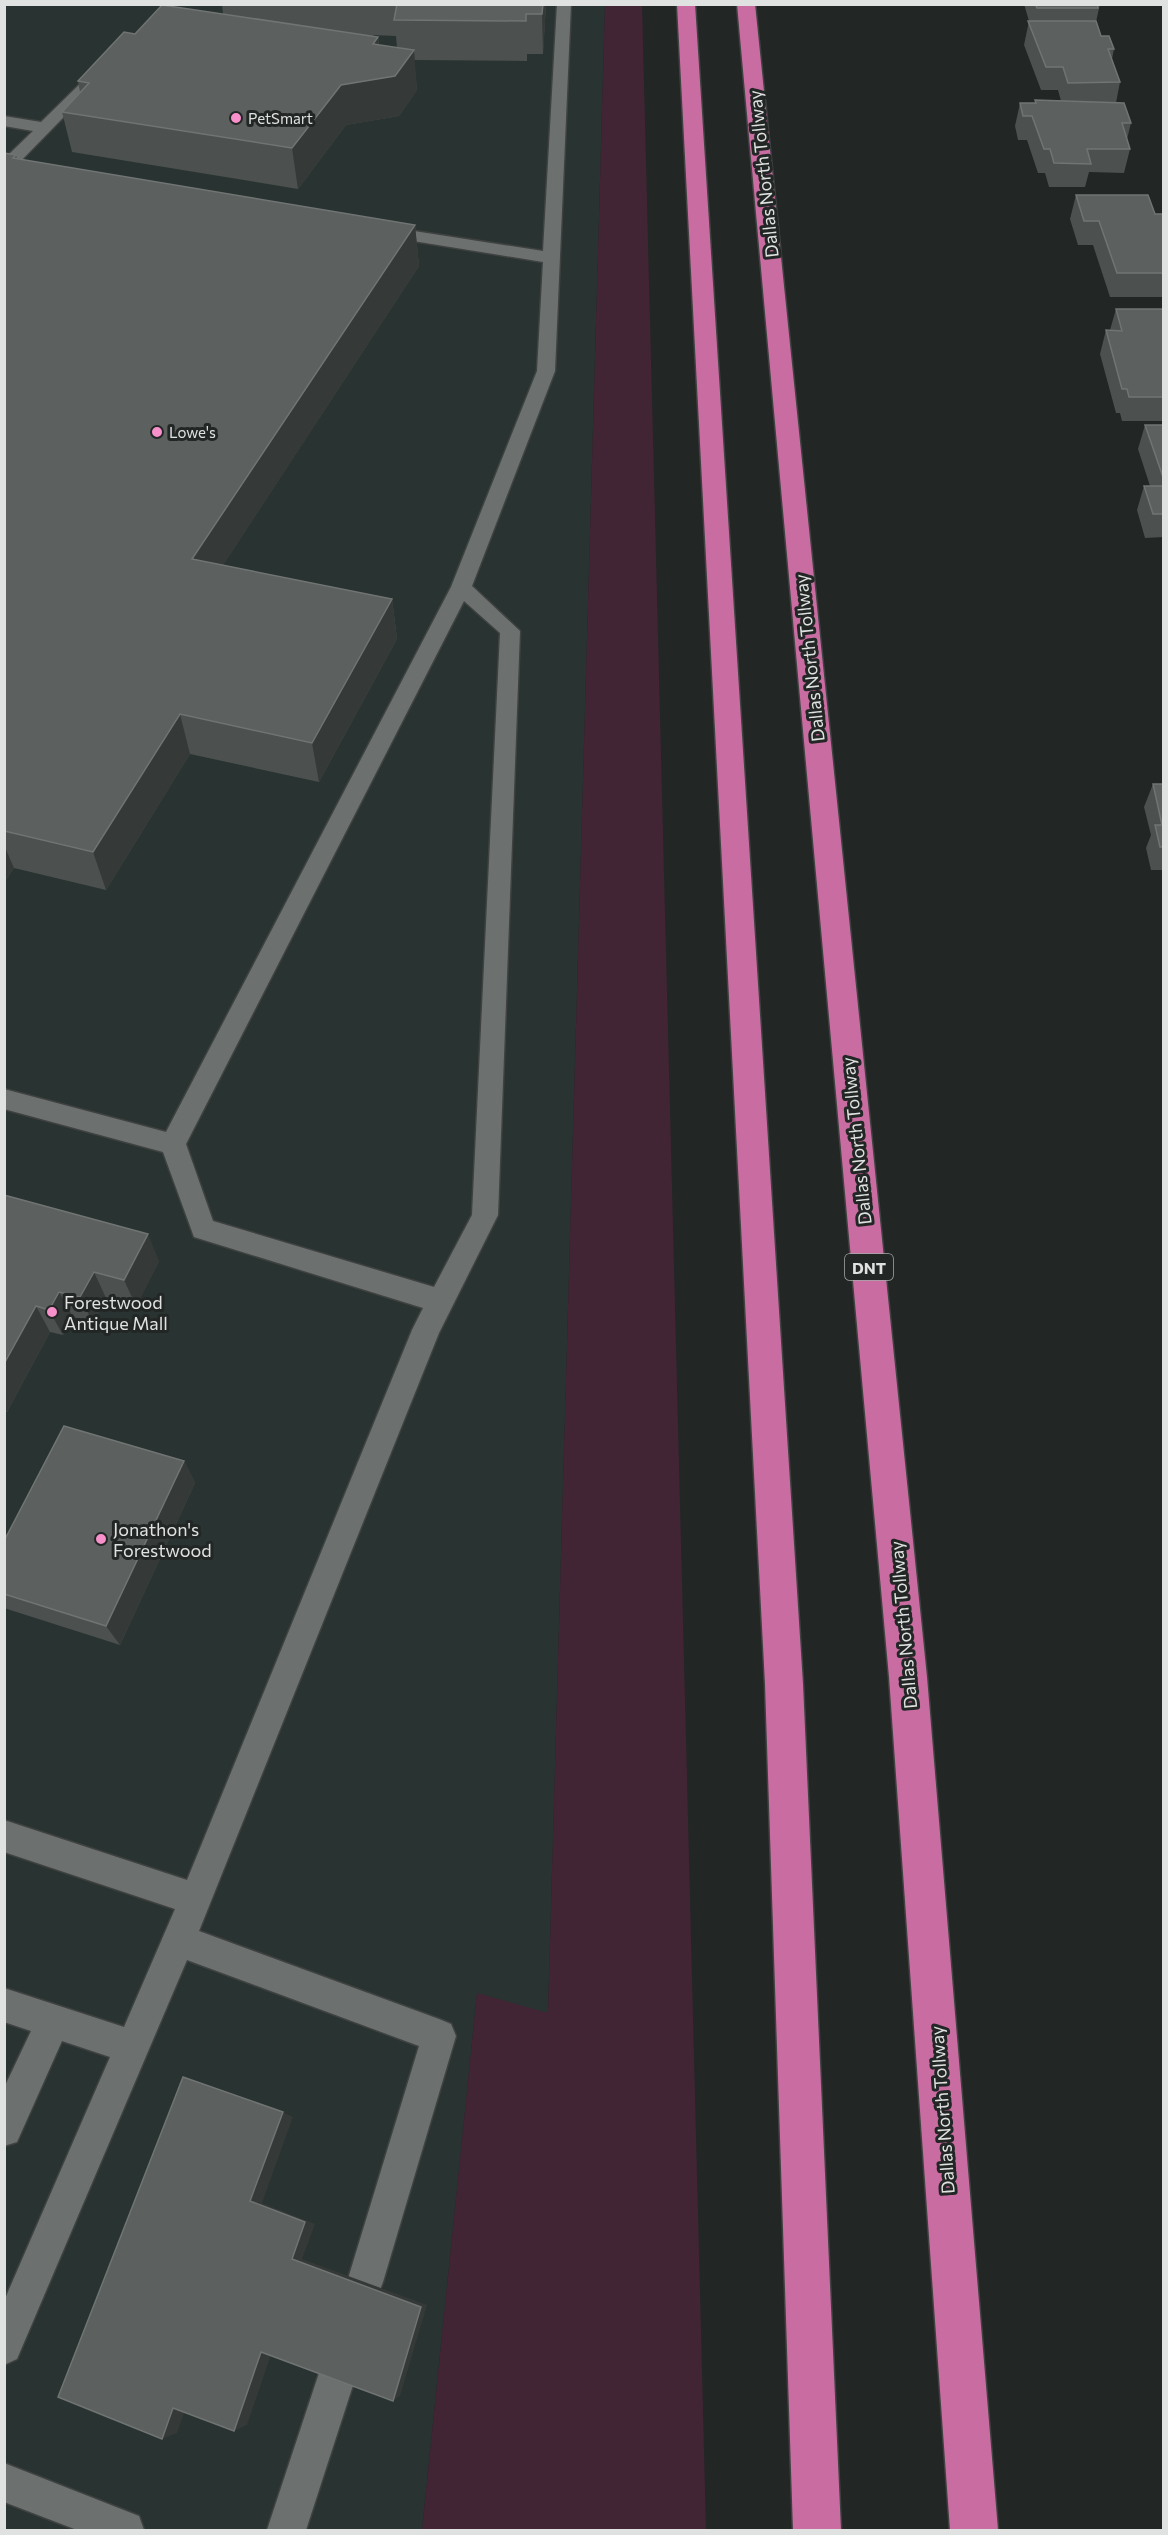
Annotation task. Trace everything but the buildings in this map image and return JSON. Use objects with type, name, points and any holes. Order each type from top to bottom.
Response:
[{"type":"highway","points":[[686,4],[784,1684],[818,2530]]},
{"type":"highway","name":"Dallas North Tollway","points":[[746,4],[908,1677],[974,2530]]},
{"type":"lane","points":[[441,1301],[203,1228],[173,1144],[461,587],[546,371],[564,4]]},
{"type":"lane","points":[[4,169],[104,68]]},
{"type":"lane","points":[[4,121],[46,128]]},
{"type":"lane","points":[[4,169],[28,174]]},
{"type":"lane","points":[[365,228],[552,258]]},
{"type":"lane","points":[[4,2346],[196,1899],[426,1330],[485,1215],[510,631],[461,587]]},
{"type":"lane","points":[[4,1099],[173,1144]]},
{"type":"lane","points":[[4,1836],[196,1899]]},
{"type":"lane","points":[[178,1941],[439,2036],[364,2282]]},
{"type":"lane","points":[[4,2005],[132,2047]]},
{"type":"lane","points":[[4,2129],[53,2021]]},
{"type":"lane","points":[[286,2530],[338,2373]]},
{"type":"lane","points":[[4,2482],[122,2530]]},
{"type":"shaded area","points":[[5,5],[605,5],[548,2014],[477,1994],[422,2530],[5,2530]]},
{"type":"shaded area","points":[[605,5],[642,5],[706,2530],[422,2530],[477,1993],[548,2013]]},
{"type":"place","name":"PetSmart","points":[[236,118]]},
{"type":"place","name":"Lowe's","points":[[157,432]]},
{"type":"place","name":"Forestwood Antique Mall","points":[[52,1312]]},
{"type":"place","name":"Jonathon's Forestwood","points":[[101,1539]]}]
